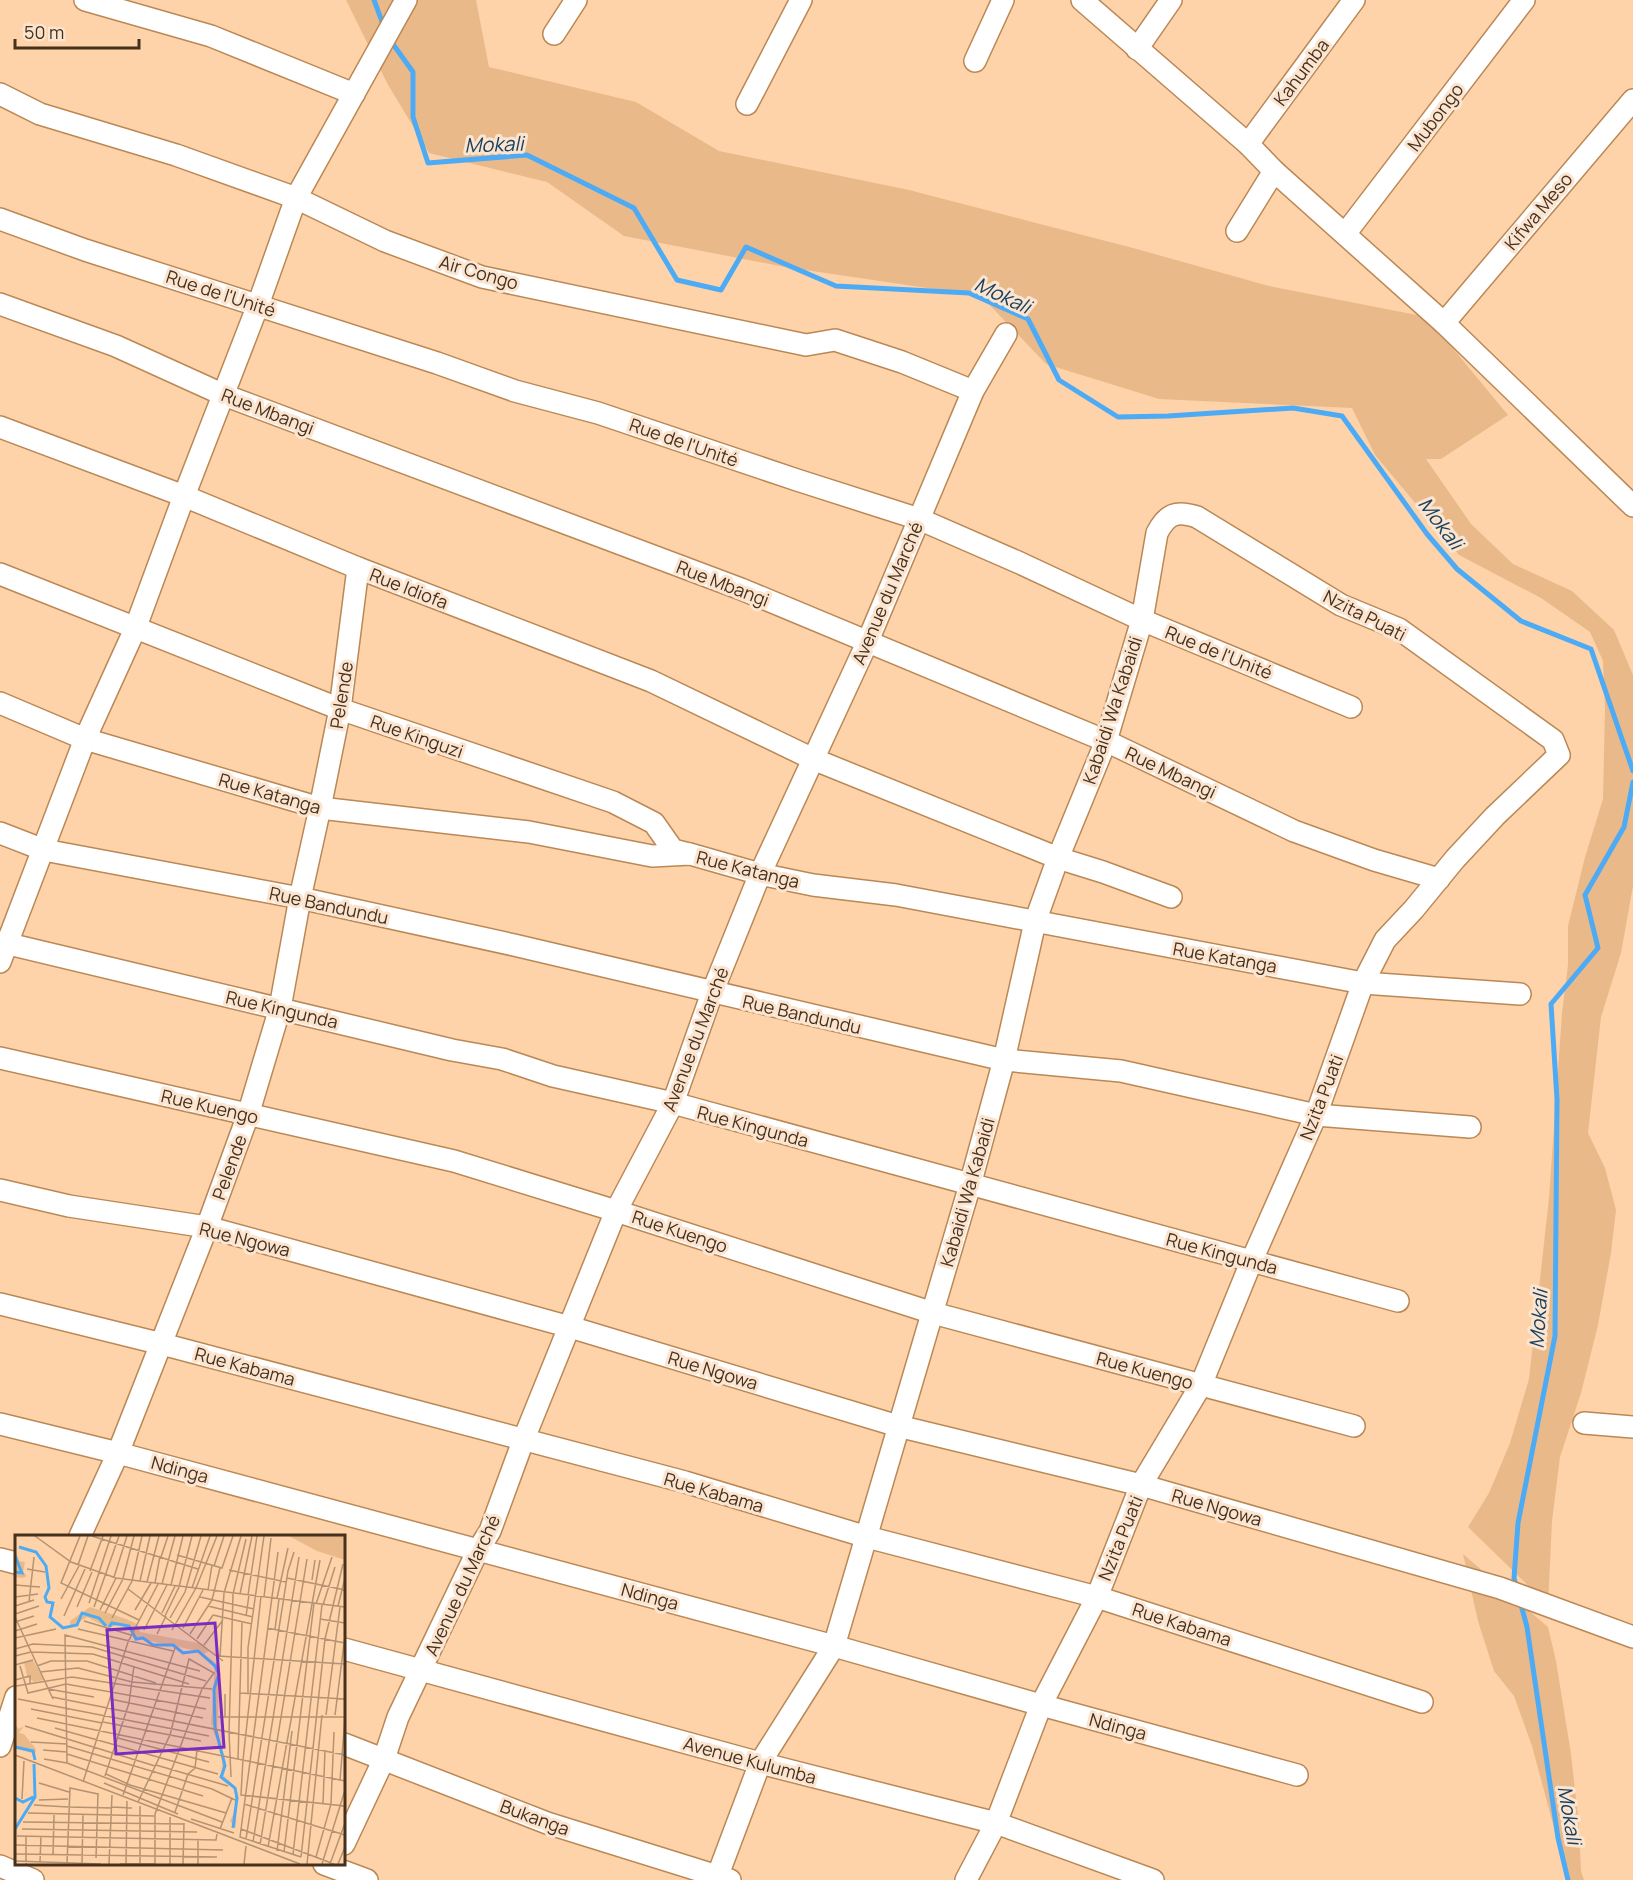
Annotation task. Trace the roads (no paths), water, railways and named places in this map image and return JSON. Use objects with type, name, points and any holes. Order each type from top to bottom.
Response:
[{"type":"street","points":[[84,0],[211,36],[354,94]]},
{"type":"street","points":[[3,950],[86,739],[135,629],[258,305],[296,198],[406,0]]},
{"type":"street","points":[[554,34],[576,0]]},
{"type":"street","points":[[747,104],[801,0]]},
{"type":"street","points":[[975,61],[1003,0]]},
{"type":"street","points":[[1082,0],[1248,144],[1274,171],[1444,323],[1633,506]]},
{"type":"street","points":[[1137,49],[1171,0]]},
{"type":"street","name":"Kahumba","points":[[1248,144],[1354,0]]},
{"type":"street","name":"Mubongo","points":[[1345,234],[1524,0]]},
{"type":"street","name":"Air Congo","points":[[0,94],[40,114],[176,155],[296,198],[385,241],[482,277],[806,345],[835,340],[902,362],[973,391]]},
{"type":"street","name":"Kifwa Meso","points":[[1444,323],[1633,100]]},
{"type":"street","points":[[1237,231],[1274,171]]},
{"type":"street","name":"Rue de l'Unité","points":[[0,219],[85,250],[437,363],[515,392],[598,412],[796,480],[919,519],[1142,620],[1351,707]]},
{"type":"street","name":"Rue Mbangi","points":[[0,304],[116,346],[224,395],[741,589],[1106,741],[1294,831],[1374,860],[1439,879]]},
{"type":"street","name":"Avenue du Marché","points":[[345,1842],[384,1759],[398,1718],[478,1550],[490,1532],[523,1441],[616,1211],[673,1103],[712,993],[760,874],[867,643],[973,391],[1006,334]]},
{"type":"street","name":"Rue Idiofa","points":[[0,427],[184,496],[358,568],[651,681],[813,759],[1058,858],[1171,897]]},
{"type":"street","name":"Kabaidi Wa Kabaidi","points":[[721,1879],[760,1763],[834,1646],[970,1185],[1004,1060],[1035,922],[1058,858],[1106,741],[1142,620],[1157,533],[1162,522],[1172,515],[1185,513],[1197,517]]},
{"type":"street","name":"Nzita Puati","points":[[966,1880],[996,1824],[1041,1705],[1097,1597],[1141,1485],[1201,1385],[1252,1260],[1316,1115],[1364,982],[1385,940],[1495,816],[1558,755],[1553,740],[1399,629],[1341,605],[1197,517]]},
{"type":"street","name":"Pelende","points":[[80,1535],[118,1453],[207,1227],[248,1115],[280,1008],[300,898],[340,709],[358,568]]},
{"type":"street","name":"Rue Kinguzi","points":[[0,574],[340,709],[614,802],[654,823],[673,850],[690,854]]},
{"type":"street","name":"Rue Katanga","points":[[0,703],[86,739],[320,808],[529,832],[652,856],[690,854],[760,874],[813,885],[896,895],[1364,982],[1520,994]]},
{"type":"street","name":"Rue Bandundu","points":[[0,833],[44,850],[300,898],[514,945],[1004,1060],[1121,1071],[1316,1115],[1470,1127]]},
{"type":"street","name":"Rue Kingunda","points":[[3,950],[280,1008],[452,1050],[502,1059],[553,1076],[673,1103],[1398,1301]]},
{"type":"street","name":"Rue Kuengo","points":[[0,1058],[454,1161],[933,1313],[1354,1426]]},
{"type":"street","name":"Rue Ngowa","points":[[0,1190],[69,1206],[207,1227],[570,1327],[898,1426],[1141,1485],[1500,1588],[1633,1636]]},
{"type":"street","name":"Rue Kabama","points":[[0,1304],[162,1344],[685,1482],[867,1537],[1097,1597],[1422,1702]]},
{"type":"street","points":[[1584,1423],[1633,1427]]},
{"type":"street","name":"Ndinga","points":[[0,1424],[118,1453],[834,1646],[1297,1775]]},
{"type":"street","points":[[0,1559],[15,1563]]},
{"type":"street","name":"Avenue Kulumba","points":[[345,1649],[760,1763],[996,1824],[1153,1880]]},
{"type":"street","points":[[5,1743],[15,1701]]},
{"type":"street","name":"Bukanga","points":[[345,1744],[547,1822],[721,1879]]},
{"type":"street","points":[[0,1866],[33,1880]]},
{"type":"street","points":[[329,1868],[367,1880]]},
{"type":"waterway","name":"Mokali","points":[[374,0],[384,27]]},
{"type":"waterway","name":"Mokali","points":[[390,40],[413,72],[413,117],[428,163],[527,155],[634,208],[677,280],[721,290],[746,247],[836,286],[969,293],[1028,319],[1059,380],[1118,417],[1293,408],[1342,416],[1427,534],[1457,569],[1521,621],[1591,649],[1633,771]]},
{"type":"waterway","name":"Mokali","points":[[1517,1589],[1514,1578],[1518,1523],[1555,1336],[1557,1099],[1551,1004],[1598,948],[1585,895],[1624,827],[1633,782]]},
{"type":"waterway","name":"Mokali","points":[[1520,1601],[1527,1627],[1558,1838],[1568,1880]]}]
